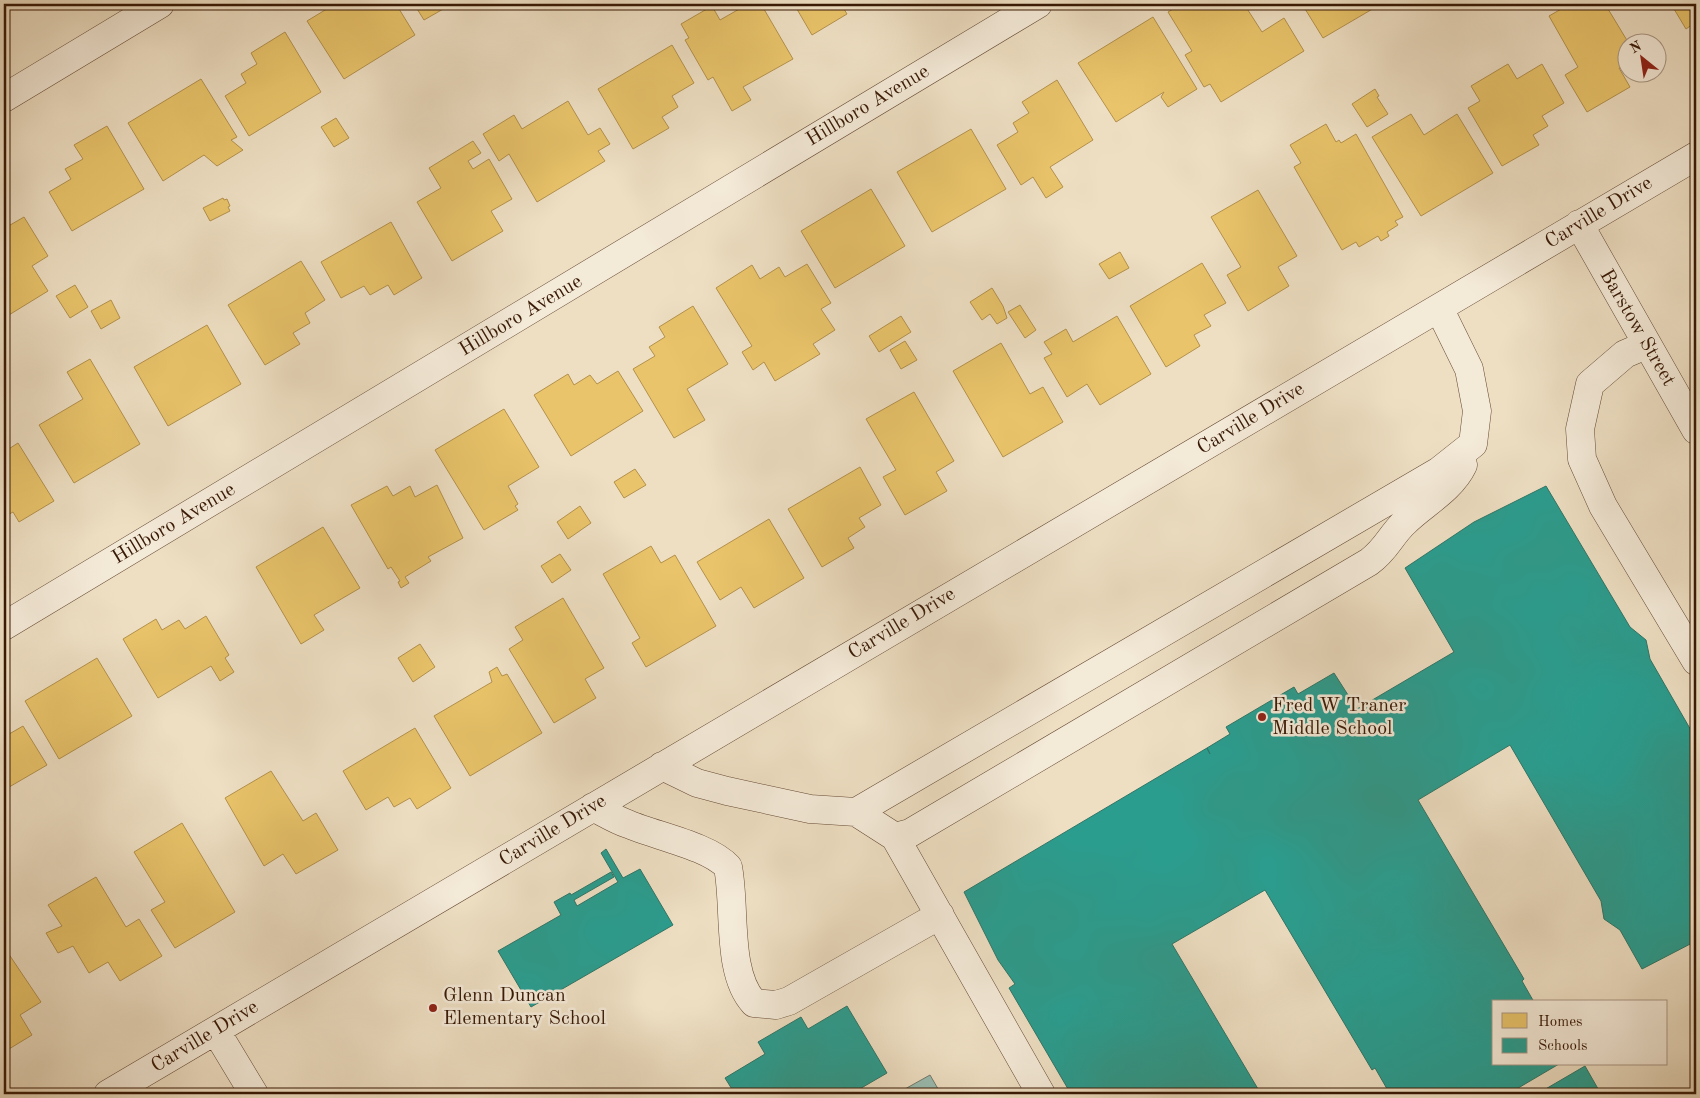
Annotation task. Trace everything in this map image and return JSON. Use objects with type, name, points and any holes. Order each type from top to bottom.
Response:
[{"type":"street","points":[[4,98],[160,4]]},
{"type":"street","name":"Hillboro Avenue","points":[[4,626],[1038,4]]},
{"type":"street","name":"Carville Drive","points":[[108,1094],[1696,156]]},
{"type":"street","name":"Barstow Street","points":[[1579,224],[1696,430]]},
{"type":"street","points":[[895,837],[910,833],[1383,552],[1404,523],[1459,473],[1473,444],[1477,412],[1469,369],[1439,308]]},
{"type":"street","points":[[1646,345],[1625,354],[1590,384],[1580,429],[1582,459],[1603,506],[1696,661]]},
{"type":"street","points":[[856,812],[1430,476],[1473,444]]},
{"type":"street","points":[[662,766],[697,783],[727,791],[810,809],[856,812],[895,837],[1041,1094]]},
{"type":"street","points":[[594,807],[628,824],[702,851],[722,860],[728,867],[738,976],[746,994],[754,1003],[776,1005],[789,1001],[940,915]]},
{"type":"street","points":[[216,1031],[254,1094]]},
{"type":"water","points":[[930,1075],[941,1094],[896,1094]]},
{"type":"building: Homes","points":[[335,4],[343,4],[348,10],[359,4],[367,4],[371,9],[380,4],[396,4],[415,35],[344,79],[307,21]]},
{"type":"building: Homes","points":[[414,4],[452,4],[424,20]]},
{"type":"building: Homes","points":[[748,4],[761,4],[793,59],[743,87],[751,100],[732,111],[713,77],[708,80],[685,40],[689,38],[681,24],[712,6],[720,20]]},
{"type":"building: Homes","points":[[794,4],[841,4],[847,14],[812,35]]},
{"type":"building: Homes","points":[[1182,4],[1244,4],[1262,32],[1284,18],[1304,51],[1221,102],[1210,84],[1204,87],[1185,55],[1192,51],[1168,12]]},
{"type":"building: Homes","points":[[1302,4],[1381,4],[1323,38]]},
{"type":"building: Homes","points":[[1570,4],[1605,4],[1622,32],[1618,32],[1618,82],[1627,82],[1630,87],[1587,112],[1565,75],[1578,67],[1549,16]]},
{"type":"building: Homes","points":[[1671,4],[1696,4],[1696,22],[1686,29]]},
{"type":"building: Homes","points":[[1153,17],[1197,89],[1168,107],[1161,97],[1164,92],[1116,122],[1078,63]]},
{"type":"building: Homes","points":[[285,32],[321,92],[249,136],[225,96],[246,83],[241,74],[257,64],[251,53]]},
{"type":"building: Homes","points":[[672,45],[694,83],[672,96],[678,107],[662,117],[669,128],[633,149],[598,89]]},
{"type":"building: Homes","points":[[1508,64],[1517,79],[1542,64],[1564,103],[1542,116],[1548,126],[1533,135],[1539,145],[1502,166],[1468,108],[1480,101],[1471,86]]},
{"type":"building: Homes","points":[[201,79],[237,137],[231,140],[243,150],[217,166],[204,155],[163,181],[128,123]]},
{"type":"building: Homes","points":[[1057,80],[1093,140],[1050,167],[1063,187],[1046,198],[1033,177],[1021,185],[997,145],[1018,132],[1013,123],[1029,113],[1022,102]]},
{"type":"building: Homes","points":[[1375,89],[1379,96],[1377,97],[1388,114],[1367,127],[1352,104]]},
{"type":"building: Homes","points":[[568,101],[588,135],[600,128],[610,144],[598,151],[605,161],[537,202],[509,154],[499,161],[483,134],[514,115],[522,129]]},
{"type":"building: Homes","points":[[1411,114],[1424,135],[1457,114],[1493,173],[1421,216],[1372,137]]},
{"type":"building: Homes","points":[[336,118],[349,138],[334,147],[321,127]]},
{"type":"building: Homes","points":[[1326,124],[1336,142],[1339,140],[1341,143],[1356,134],[1403,217],[1395,221],[1398,225],[1387,232],[1389,236],[1381,241],[1378,236],[1359,247],[1356,242],[1342,250],[1294,167],[1301,163],[1290,145]]},
{"type":"building: Homes","points":[[107,126],[144,189],[72,231],[49,192],[71,179],[65,169],[83,159],[74,145]]},
{"type":"building: Homes","points":[[971,129],[1006,189],[932,232],[897,172]]},
{"type":"building: Homes","points":[[473,141],[481,153],[468,161],[473,169],[489,159],[512,199],[491,211],[503,231],[452,261],[417,202],[441,188],[429,168]]},
{"type":"building: Homes","points":[[871,189],[905,246],[835,288],[801,231]]},
{"type":"building: Homes","points":[[1258,190],[1297,256],[1278,267],[1289,286],[1248,311],[1227,275],[1241,267],[1211,217]]},
{"type":"building: Homes","points":[[223,198],[224,200],[227,199],[230,211],[210,221],[203,208]]},
{"type":"building: Homes","points":[[24,217],[48,256],[32,266],[48,291],[4,318],[4,226],[5,228]]},
{"type":"building: Homes","points":[[391,222],[422,278],[394,295],[388,285],[370,295],[364,286],[341,298],[321,262]]},
{"type":"building: Homes","points":[[1120,252],[1129,268],[1109,279],[1099,264]]},
{"type":"building: Homes","points":[[301,261],[325,300],[305,313],[310,323],[293,333],[300,344],[265,365],[228,305]]},
{"type":"building: Homes","points":[[1202,263],[1226,303],[1204,315],[1211,326],[1194,335],[1200,346],[1166,367],[1130,306]]},
{"type":"building: Homes","points":[[807,264],[831,303],[821,309],[835,330],[813,344],[820,354],[775,381],[764,362],[753,370],[742,352],[752,346],[716,288],[752,265],[760,279],[779,267],[785,277]]},
{"type":"building: Homes","points":[[75,285],[88,307],[70,318],[56,296]]},
{"type":"building: Homes","points":[[992,288],[1003,306],[1007,318],[997,324],[990,314],[982,320],[970,302]]},
{"type":"building: Homes","points":[[111,300],[120,318],[101,329],[91,311]]},
{"type":"building: Homes","points":[[1020,305],[1036,330],[1025,338],[1008,312]]},
{"type":"building: Homes","points":[[693,306],[728,364],[687,389],[705,420],[674,438],[633,369],[655,356],[649,347],[665,337],[659,327]]},
{"type":"building: Homes","points":[[901,316],[911,332],[879,352],[869,336]]},
{"type":"building: Homes","points":[[1117,316],[1151,374],[1100,405],[1087,384],[1067,397],[1044,358],[1052,354],[1044,342],[1066,329],[1073,342]]},
{"type":"building: Homes","points":[[207,325],[241,384],[168,426],[134,367]]},
{"type":"building: Homes","points":[[905,341],[917,360],[901,369],[890,350]]},
{"type":"building: Homes","points":[[1001,343],[1030,394],[1043,387],[1063,422],[1003,457],[953,371]]},
{"type":"building: Homes","points":[[90,359],[140,444],[74,483],[39,425],[83,399],[67,372]]},
{"type":"building: Homes","points":[[618,371],[643,411],[571,456],[534,395],[568,374],[574,385],[590,375],[597,384]]},
{"type":"building: Homes","points":[[914,392],[954,461],[936,472],[947,491],[905,515],[883,477],[896,470],[866,419]]},
{"type":"building: Homes","points":[[504,409],[539,467],[508,486],[518,504],[515,506],[518,510],[484,530],[435,450]]},
{"type":"building: Homes","points":[[18,443],[54,501],[19,522],[13,512],[4,517],[4,452]]},
{"type":"building: Homes","points":[[860,467],[881,505],[859,518],[865,527],[848,538],[854,548],[822,567],[788,509]]},
{"type":"building: Homes","points":[[635,469],[646,485],[624,498],[614,482]]},
{"type":"building: Homes","points":[[437,485],[463,538],[428,557],[431,561],[405,577],[409,583],[401,588],[398,582],[400,581],[391,567],[388,569],[351,505],[387,486],[393,496],[410,486],[415,497]]},
{"type":"building: Homes","points":[[580,506],[591,523],[568,539],[557,522]]},
{"type":"building: Homes","points":[[769,519],[804,578],[754,608],[741,587],[720,600],[697,562]]},
{"type":"building: Homes","points":[[323,527],[360,588],[314,615],[324,630],[301,644],[256,567]]},
{"type":"building: Homes","points":[[651,546],[661,563],[675,555],[716,626],[646,667],[632,643],[640,638],[603,574]]},
{"type":"building: Homes","points":[[560,554],[571,570],[552,583],[541,566]]},
{"type":"building: Homes","points":[[563,598],[604,668],[585,679],[596,698],[554,723],[509,649],[523,640],[515,627]]},
{"type":"building: Homes","points":[[206,616],[229,655],[225,658],[234,672],[220,681],[211,666],[158,698],[123,639],[156,619],[162,630],[179,620],[185,629]]},
{"type":"building: Homes","points":[[420,644],[435,667],[413,682],[398,658]]},
{"type":"building: Homes","points":[[97,658],[132,716],[59,759],[25,701]]},
{"type":"building: Homes","points":[[497,667],[502,676],[507,674],[542,733],[470,776],[434,716],[492,682],[489,672]]},
{"type":"building: Homes","points":[[23,726],[47,765],[4,790],[4,737]]},
{"type":"building: Homes","points":[[415,728],[451,788],[417,809],[410,798],[394,807],[388,797],[366,810],[343,771]]},
{"type":"building: Homes","points":[[271,771],[303,821],[316,813],[338,850],[296,874],[283,854],[264,866],[225,798]]},
{"type":"building: Homes","points":[[182,823],[235,912],[175,948],[151,910],[165,902],[134,852]]},
{"type":"building: Homes","points":[[96,877],[126,927],[139,919],[162,956],[120,981],[108,962],[89,973],[73,946],[58,953],[46,933],[62,926],[48,905]]},
{"type":"building: Homes","points":[[4,947],[41,1002],[20,1015],[32,1035],[4,1052]]},
{"type":"building: Schools","points":[[1546,486],[1630,627],[1646,640],[1650,659],[1696,739],[1696,941],[1642,969],[1620,930],[1604,919],[1601,901],[1510,745],[1418,800],[1524,979],[1522,981],[1533,1000],[1492,1000],[1492,1066],[1556,1066],[1508,1094],[1390,1094],[1375,1068],[1372,1070],[1265,890],[1172,944],[1261,1094],[1071,1094],[1009,988],[1015,984],[998,960],[964,892],[1230,734],[1226,727],[1294,687],[1298,694],[1334,673],[1357,709],[1454,652],[1405,568],[1474,522]]},
{"type":"building: Schools","points":[[606,849],[623,878],[640,869],[673,925],[531,1007],[498,951],[561,915],[554,902],[570,893],[571,895],[611,872],[614,877],[574,900],[577,906],[618,882],[601,853]]},
{"type":"building: Schools","points":[[847,1006],[887,1073],[851,1094],[735,1094],[725,1078],[765,1054],[758,1042],[801,1017],[808,1029]]},
{"type":"building: Schools","points":[[1585,1066],[1601,1094],[1537,1094]]},
{"type":"place","name":"Fred W Traner Middle School","points":[[1262,717]]},
{"type":"place","name":"Glenn Duncan Elementary School","points":[[433,1008]]}]
